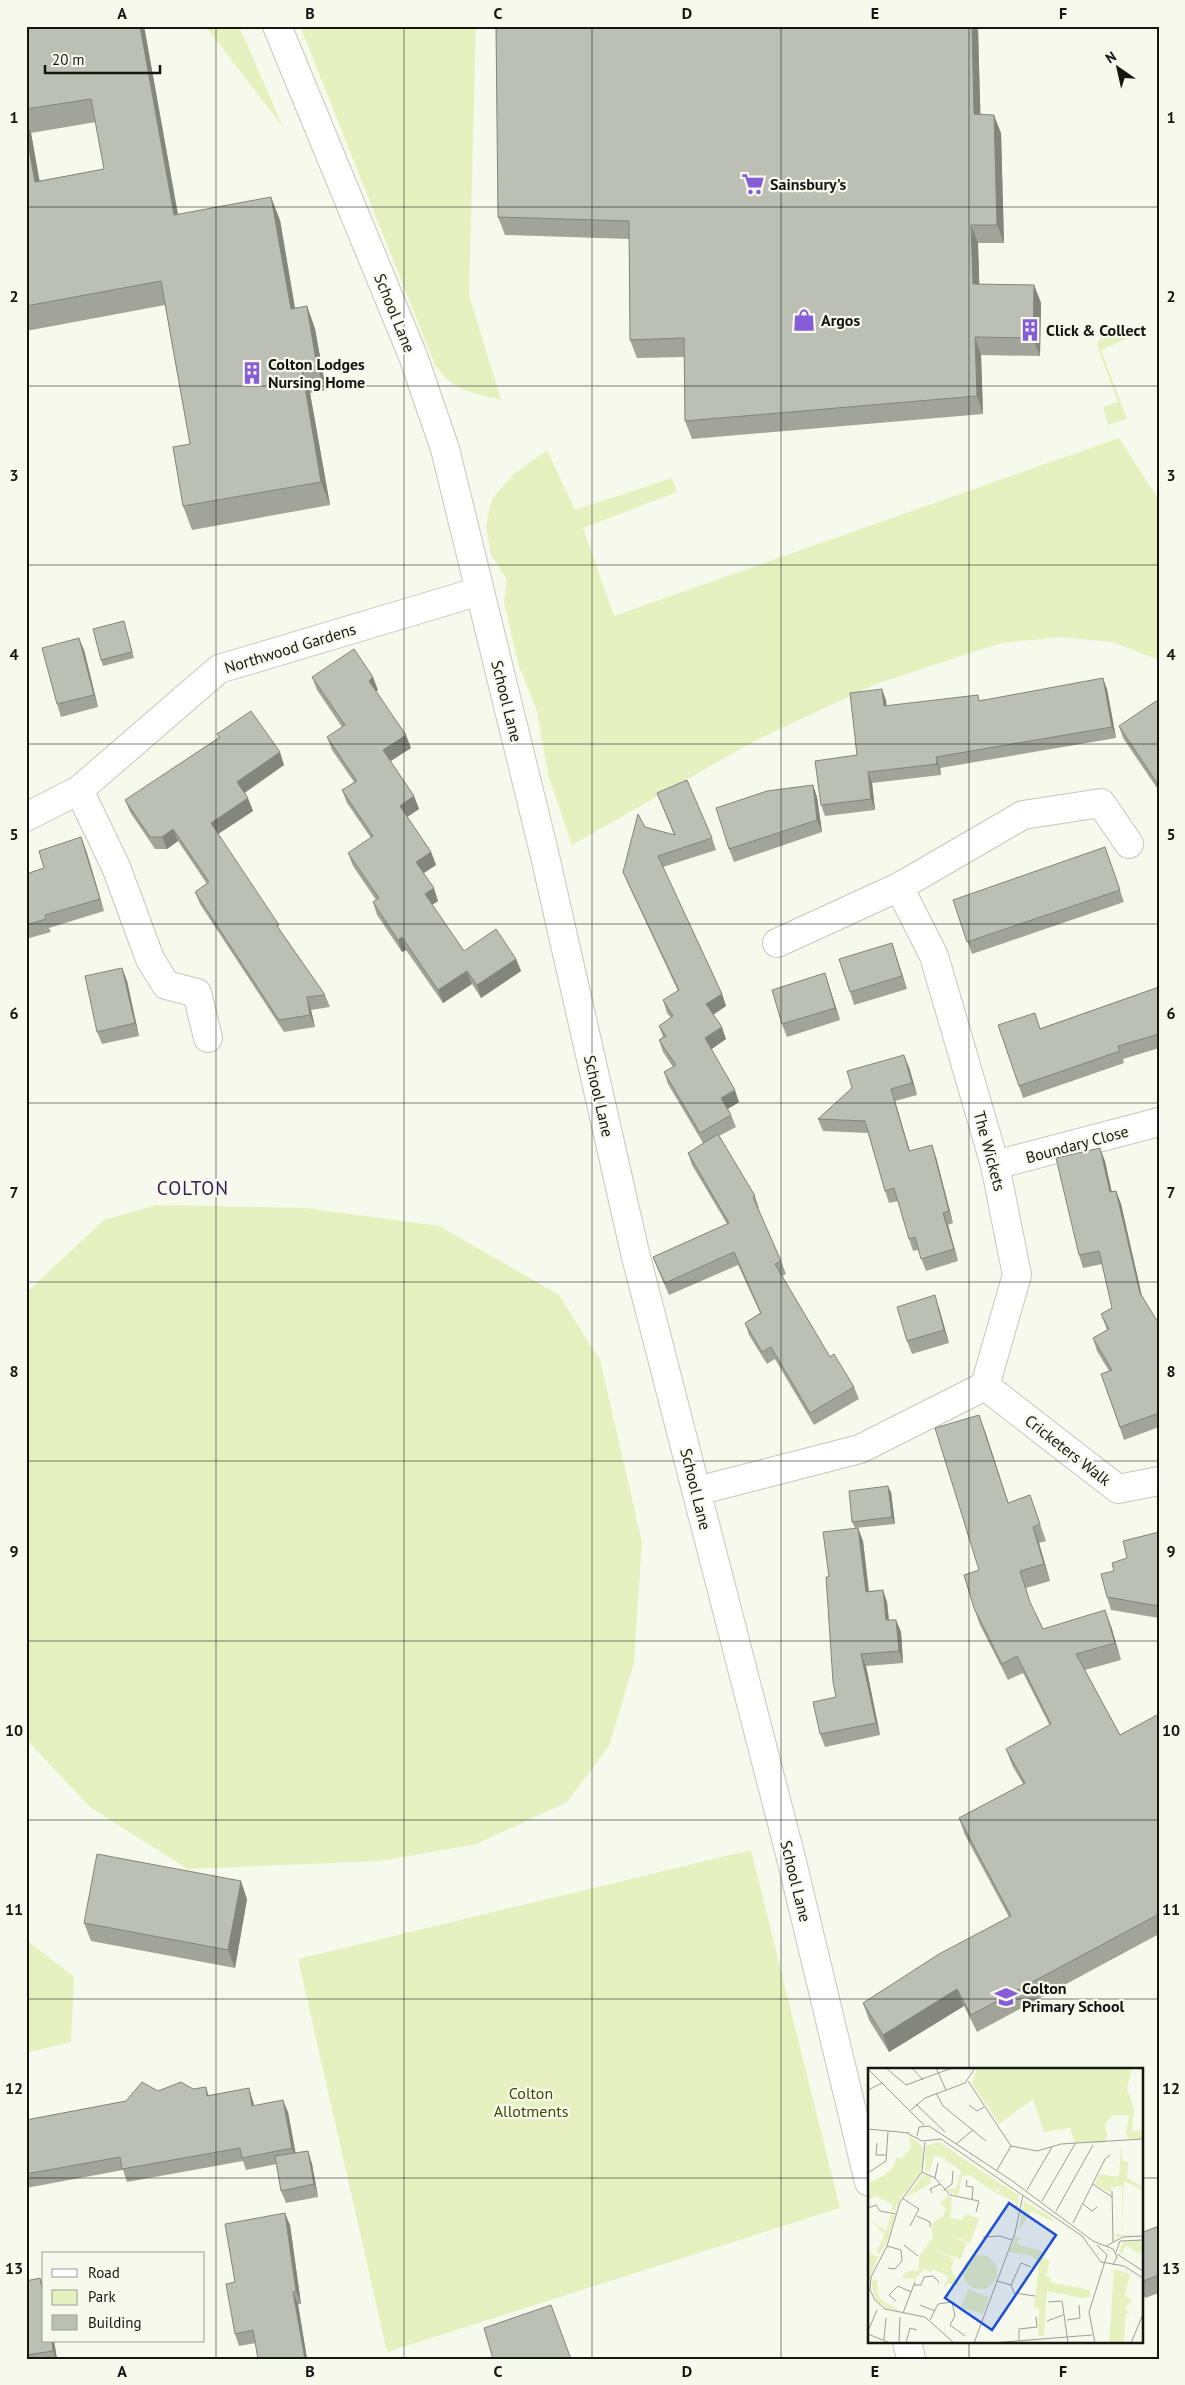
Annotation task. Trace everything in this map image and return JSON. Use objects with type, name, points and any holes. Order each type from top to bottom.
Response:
[{"type":"street","name":"School Lane","points":[[277,26],[413,356],[445,449],[544,852],[635,1253],[792,1862],[868,2178]]},
{"type":"street","name":"Northwood Gardens","points":[[26,817],[80,790],[219,669],[480,591]]},
{"type":"street","points":[[80,790],[116,867],[150,958],[166,985],[197,993],[208,1038]]},
{"type":"street","points":[[777,943],[899,887],[1022,814],[1101,803],[1130,844]]},
{"type":"street","name":"The Wickets","points":[[899,887],[934,956],[995,1165],[1017,1275],[984,1386]]},
{"type":"street","name":"Boundary Close","points":[[995,1165],[1159,1122]]},
{"type":"street","points":[[697,1491],[860,1449],[984,1386]]},
{"type":"street","name":"Cricketers Walk","points":[[984,1386],[1118,1489],[1159,1481]]},
{"type":"street","points":[[907,2342],[912,2359]]},
{"type":"green space","points":[[205,26],[239,26],[283,127]]},
{"type":"green space","points":[[300,26],[476,26],[469,295],[501,400],[473,393],[456,386],[435,365]]},
{"type":"green space","points":[[1109,331],[1119,331],[1128,338],[1101,350],[1127,419],[1108,425],[1103,407],[1118,402],[1097,346],[1101,336]]},
{"type":"green space","points":[[1119,438],[1159,500],[1159,660],[1112,642],[1060,637],[1001,643],[876,684],[756,740],[572,845],[548,774],[537,711],[518,663],[504,602],[507,580],[491,555],[486,526],[492,499],[513,475],[547,450],[575,510],[672,478],[677,492],[583,528],[614,616]]},
{"type":"green space","points":[[156,1205],[306,1208],[439,1226],[559,1295],[600,1360],[642,1542],[634,1663],[609,1746],[567,1802],[477,1844],[380,1861],[188,1869],[90,1807],[26,1739],[26,1293],[104,1220]]},
{"type":"green space","name":"Colton Allotments","points":[[751,1850],[840,2208],[387,2352],[298,1959]]},
{"type":"green space","points":[[26,1940],[74,1977],[71,2042],[26,2053]]},
{"type":"building","points":[[26,26],[140,26],[174,215],[271,197],[291,309],[307,306],[317,367],[302,369],[321,482],[183,506],[173,447],[190,444],[161,281],[26,306],[26,132],[35,182],[104,169],[91,99],[26,109]]},
{"type":"building","name":"Sainsbury's","points":[[496,26],[972,26],[974,114],[994,115],[997,225],[971,225],[973,284],[1034,285],[1033,338],[975,337],[977,396],[685,421],[684,338],[630,340],[629,221],[498,217]]},
{"type":"building","points":[[124,621],[132,652],[101,660],[93,629]]},
{"type":"building","points":[[79,638],[94,695],[57,704],[42,648]]},
{"type":"building","points":[[354,649],[373,677],[369,681],[406,735],[383,750],[414,796],[400,806],[431,852],[416,862],[434,888],[425,894],[464,951],[496,929],[516,959],[477,985],[467,971],[438,990],[402,937],[398,940],[373,902],[379,898],[348,853],[373,836],[342,790],[357,781],[327,737],[345,725],[312,677]]},
{"type":"building","points":[[1103,678],[1112,727],[936,757],[937,764],[868,772],[871,799],[821,805],[815,761],[857,755],[850,693],[882,689],[884,706],[978,695],[979,701]]},
{"type":"building","points":[[1156,701],[1159,704],[1159,786],[1119,726]]},
{"type":"building","points":[[251,711],[280,752],[237,782],[248,798],[211,823],[279,925],[277,926],[325,995],[307,997],[310,1015],[279,1020],[195,892],[209,882],[173,829],[162,837],[150,837],[125,800],[220,737],[217,734]]},
{"type":"building","points":[[687,780],[712,838],[658,856],[722,994],[706,1004],[722,1027],[705,1038],[735,1090],[721,1098],[731,1115],[700,1133],[664,1072],[676,1065],[659,1040],[666,1036],[659,1026],[673,1016],[663,1000],[679,990],[623,872],[638,814],[645,827],[675,835],[657,793]]},
{"type":"building","points":[[813,785],[817,820],[729,849],[716,808],[767,791]]},
{"type":"building","points":[[81,837],[100,899],[45,915],[46,919],[26,925],[26,874],[44,868],[39,851]]},
{"type":"building","points":[[1105,847],[1120,890],[967,942],[953,900]]},
{"type":"building","points":[[892,943],[902,976],[850,992],[839,959]]},
{"type":"building","points":[[122,968],[135,1023],[97,1032],[85,976]]},
{"type":"building","points":[[825,973],[835,1008],[782,1024],[772,990]]},
{"type":"building","points":[[1159,987],[1159,1034],[1118,1046],[1120,1051],[1019,1086],[998,1025],[1035,1013],[1040,1029]]},
{"type":"building","points":[[904,1055],[912,1083],[891,1089],[909,1151],[932,1145],[949,1211],[943,1213],[954,1249],[921,1259],[915,1237],[909,1239],[894,1188],[885,1191],[865,1121],[818,1119],[852,1088],[847,1071]]},
{"type":"building","points":[[718,1134],[755,1196],[753,1197],[781,1261],[775,1264],[830,1357],[834,1354],[854,1387],[810,1413],[771,1347],[762,1352],[745,1323],[761,1313],[734,1252],[665,1283],[653,1257],[729,1223],[688,1153]]},
{"type":"building","points":[[1100,1148],[1110,1192],[1116,1191],[1140,1293],[1159,1324],[1159,1413],[1120,1427],[1101,1374],[1112,1370],[1093,1338],[1109,1329],[1101,1314],[1112,1308],[1099,1251],[1079,1255],[1056,1158]]},
{"type":"building","points":[[935,1295],[944,1330],[907,1341],[897,1307]]},
{"type":"building","points":[[979,1415],[1008,1503],[1030,1495],[1040,1524],[1033,1527],[1044,1564],[1020,1571],[1030,1602],[1043,1629],[1105,1610],[1115,1643],[1076,1654],[1120,1735],[1159,1714],[1159,1914],[971,2015],[957,1989],[883,2035],[863,2003],[939,1954],[1011,1916],[959,1818],[1025,1783],[1006,1749],[1051,1724],[1017,1656],[1002,1664],[974,1608],[964,1575],[979,1570],[935,1428]]},
{"type":"building","points":[[888,1486],[892,1517],[852,1522],[849,1491]]},
{"type":"building","points":[[858,1528],[866,1592],[883,1590],[886,1620],[896,1620],[899,1651],[861,1654],[876,1723],[820,1734],[813,1702],[836,1697],[833,1682],[826,1577],[829,1577],[823,1532]]},
{"type":"building","points":[[1159,1532],[1159,1605],[1107,1597],[1101,1574],[1114,1571],[1112,1563],[1127,1558],[1123,1541]]},
{"type":"building","points":[[97,1854],[241,1881],[228,1950],[84,1923]]},
{"type":"building","points":[[142,2082],[158,2091],[181,2082],[193,2089],[206,2087],[207,2096],[249,2088],[252,2106],[283,2100],[292,2148],[242,2158],[240,2148],[122,2169],[120,2157],[26,2174],[26,2120],[126,2101]]},
{"type":"building","points":[[308,2151],[314,2184],[281,2191],[275,2156]]},
{"type":"building","points":[[285,2213],[296,2291],[293,2292],[305,2359],[258,2359],[253,2330],[235,2334],[226,2284],[235,2282],[225,2224]]},
{"type":"building","points":[[1159,2226],[1159,2275],[1142,2282],[1142,2233]]},
{"type":"building","points":[[40,2278],[42,2288],[42,2342],[52,2342],[53,2351],[26,2355],[26,2281]]},
{"type":"building","points":[[551,2305],[571,2359],[493,2359],[484,2328]]},
{"type":"place","name":"Sainsbury's","points":[[753,184]]},
{"type":"place","name":"Argos","points":[[804,320]]},
{"type":"place","name":"Click & Collect","points":[[1030,330]]},
{"type":"place","name":"Colton Lodges Nursing Home","points":[[252,373]]},
{"type":"place","name":"Colton Primary School","points":[[1006,1997]]},
{"type":"district","name":"COLTON","points":[[193,1188]]}]
